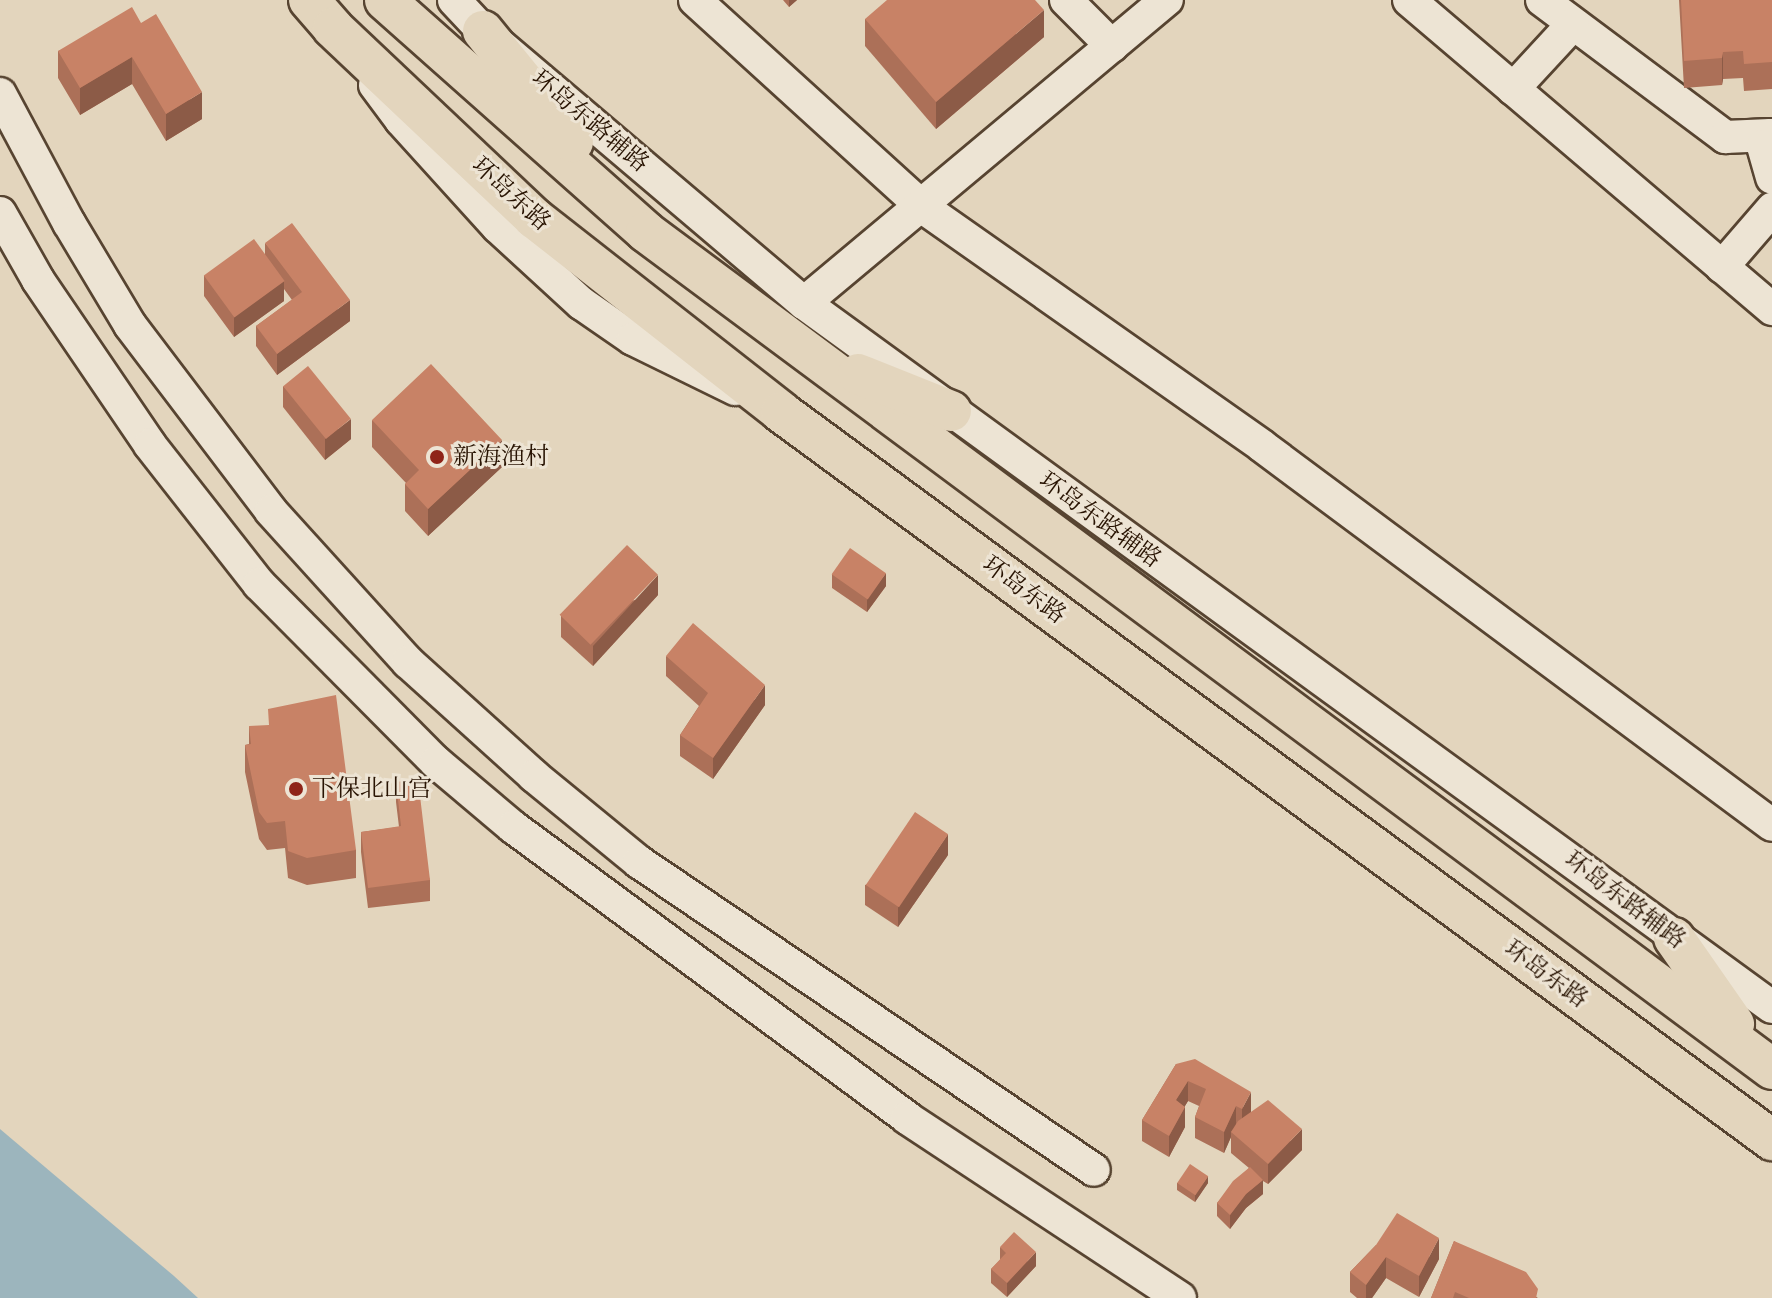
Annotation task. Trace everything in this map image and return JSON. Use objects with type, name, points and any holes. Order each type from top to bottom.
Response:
[{"type":"main road","points":[[385,0],[646,232],[1763,1061]]},
{"type":"main road","name":"环岛东路","points":[[321,14],[534,218],[781,412],[1772,1140]]},
{"type":"main road","points":[[483,31],[646,232]]},
{"type":"main road","points":[[812,356],[951,411]]},
{"type":"main road","points":[[1674,938],[1763,1061]]},
{"type":"street","name":"环岛东路辅路","points":[[454,0],[483,31],[804,303],[1772,1007]]},
{"type":"street","points":[[695,0],[921,206],[1262,446],[1772,825]]},
{"type":"street","points":[[1066,0],[1112,46]]},
{"type":"street","points":[[804,303],[1167,0]]},
{"type":"street","points":[[1409,0],[1772,309]]},
{"type":"street","points":[[1542,0],[1725,137],[1771,135]]},
{"type":"street","points":[[1513,89],[1573,24]]},
{"type":"street","points":[[0,94],[69,223],[130,325],[271,511],[408,662],[534,776],[639,862],[1094,1170]]},
{"type":"street","points":[[1771,135],[1763,146],[1772,178]]},
{"type":"street","points":[[1722,267],[1772,209]]},
{"type":"street","points":[[0,213],[38,280],[150,445],[259,584],[436,762],[526,837],[894,1109],[1180,1298]]},
{"type":"water","points":[[0,1129],[174,1276],[198,1298],[0,1298]]},
{"type":"building","points":[[887,0],[1035,0],[1044,10],[936,102],[865,19]]},
{"type":"building","points":[[1681,0],[1772,0],[1772,62],[1744,64],[1743,51],[1723,52],[1722,58],[1684,61]]},
{"type":"building","points":[[132,7],[141,23],[156,14],[202,92],[166,114],[132,57],[80,88],[58,51]]},
{"type":"building","points":[[292,223],[350,300],[277,354],[256,326],[302,292],[265,243]]},
{"type":"building","points":[[254,239],[285,281],[234,318],[204,275]]},
{"type":"building","name":"新海渔村","points":[[431,364],[502,440],[428,509],[405,484],[419,470],[372,420]]},
{"type":"building","points":[[308,366],[351,419],[326,439],[283,386]]},
{"type":"building","points":[[627,545],[658,575],[591,645],[560,615]]},
{"type":"building","points":[[850,548],[886,573],[868,599],[832,574]]},
{"type":"building","points":[[693,623],[765,685],[713,758],[680,735],[708,693],[666,656]]},
{"type":"building","name":"下保北山宫","points":[[336,695],[356,850],[307,858],[288,851],[285,821],[267,823],[259,812],[245,745],[251,744],[249,726],[269,725],[268,709]]},
{"type":"building","points":[[418,779],[430,880],[368,888],[361,832],[401,826],[396,782]]},
{"type":"building","points":[[915,812],[948,834],[899,907],[866,885]]},
{"type":"building","points":[[1195,1059],[1251,1092],[1242,1109],[1236,1106],[1224,1132],[1195,1117],[1206,1089],[1188,1081],[1176,1100],[1185,1107],[1169,1136],[1142,1120],[1176,1064]]},
{"type":"building","points":[[1268,1100],[1302,1129],[1268,1164],[1231,1132],[1238,1121]]},
{"type":"building","points":[[1190,1164],[1208,1176],[1195,1195],[1177,1183]]},
{"type":"building","points":[[1250,1167],[1263,1180],[1246,1194],[1230,1215],[1217,1203],[1233,1181]]},
{"type":"building","points":[[1397,1213],[1439,1238],[1419,1276],[1386,1257],[1366,1285],[1350,1272],[1376,1245]]},
{"type":"building","points":[[1014,1232],[1036,1252],[1007,1283],[991,1269],[1006,1253],[1000,1247]]},
{"type":"building","points":[[1454,1241],[1526,1272],[1538,1289],[1536,1298],[1469,1298],[1455,1292],[1453,1298],[1431,1298]]},
{"type":"place","name":"新海渔村","points":[[437,457]]},
{"type":"place","name":"下保北山宫","points":[[296,789]]}]
